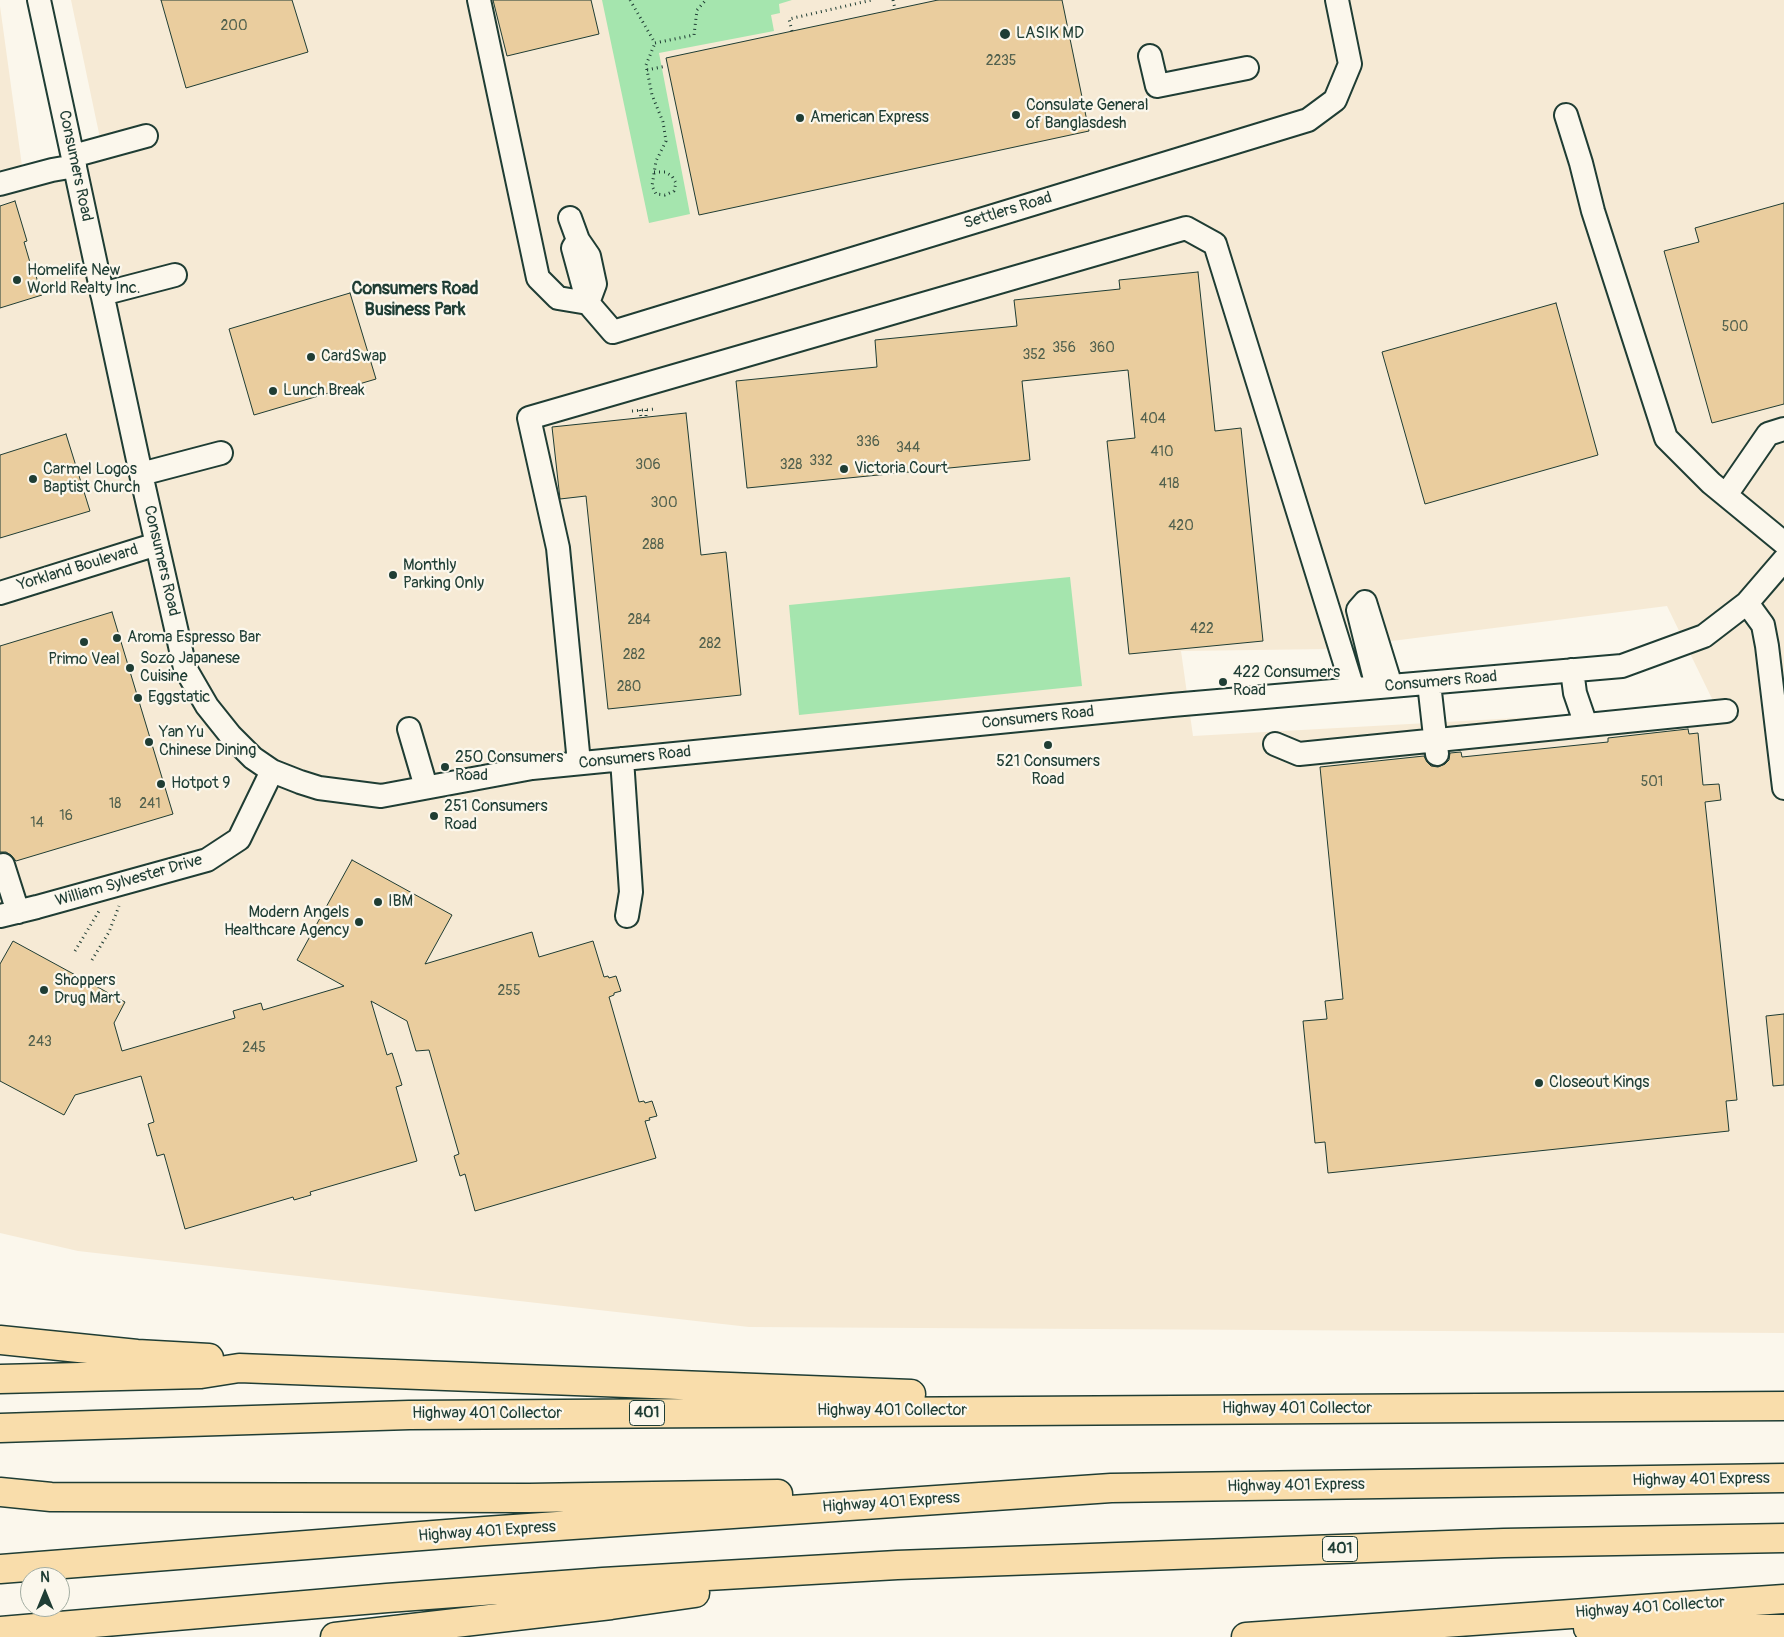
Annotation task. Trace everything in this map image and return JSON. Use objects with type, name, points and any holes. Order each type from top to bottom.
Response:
[{"type":"highway","points":[[0,1340],[137,1354],[207,1357],[239,1368]]},
{"type":"highway","points":[[0,1379],[201,1374],[239,1368],[1295,1408]]},
{"type":"highway","points":[[1620,1408],[1784,1394]]},
{"type":"highway","name":"Highway 401 Collector","points":[[0,1428],[409,1415],[1784,1406]]},
{"type":"highway","name":"Highway 401 Express","points":[[0,1569],[495,1531],[1112,1488],[1784,1478]]},
{"type":"highway","points":[[0,1492],[62,1497],[529,1498],[1112,1488]]},
{"type":"highway","name":"401","points":[[0,1630],[407,1596],[897,1565],[1484,1544],[1784,1538]]},
{"type":"highway","points":[[335,1637],[611,1605],[897,1565]]},
{"type":"highway","name":"Highway 401 Collector","points":[[1246,1637],[1784,1599]]},
{"type":"highway","points":[[1439,1623],[1620,1630],[1784,1630]]},
{"type":"street","name":"Consumers Road","points":[[39,0],[141,474],[185,668],[207,706],[231,736],[253,758],[272,771],[319,788],[381,796],[532,768],[1353,689],[1622,666],[1704,636],[1747,603],[1784,560]]},
{"type":"street","points":[[479,0],[538,278],[558,298],[588,303],[595,284],[589,256],[578,240],[570,218]]},
{"type":"street","name":"Settlers Road","points":[[588,303],[613,332],[1308,120],[1335,100],[1350,64],[1337,0]]},
{"type":"street","points":[[1150,56],[1157,86],[1247,68]]},
{"type":"street","points":[[1566,115],[1593,211],[1666,438],[1711,483],[1784,543]]},
{"type":"street","points":[[0,184],[52,170],[146,136]]},
{"type":"street","points":[[579,764],[558,548],[529,418],[1186,228],[1215,244],[1353,689]]},
{"type":"street","points":[[102,294],[175,275]]},
{"type":"street","points":[[1726,495],[1768,434],[1784,429]]},
{"type":"street","points":[[141,474],[221,453]]},
{"type":"street","name":"Yorkland Boulevard","points":[[0,592],[157,544]]},
{"type":"street","points":[[1747,603],[1776,645],[1784,783]]},
{"type":"street","points":[[1572,670],[1574,693],[1586,725]]},
{"type":"street","points":[[1429,683],[1436,747]]},
{"type":"street","points":[[1275,744],[1299,754],[1436,747],[1586,725],[1726,711]]},
{"type":"street","points":[[409,729],[426,787]]},
{"type":"street","points":[[622,759],[631,892],[627,916]]},
{"type":"street","name":"William Sylvester Drive","points":[[9,914],[207,860],[239,839],[272,771]]},
{"type":"street","points":[[3,865],[9,914]]},
{"type":"path","points":[[630,0],[655,43]]},
{"type":"path","points":[[655,43],[694,35],[697,10],[706,0]]},
{"type":"path","points":[[792,32],[789,19],[872,0]]},
{"type":"path","points":[[893,0],[895,9]]},
{"type":"path","points":[[654,172],[665,172],[672,176],[676,182],[674,191],[665,195],[656,194],[652,186],[654,172],[656,161],[666,141],[663,122],[652,95],[646,65],[655,43]]},
{"type":"path","points":[[647,70],[666,66]]},
{"type":"path","points":[[641,418],[638,411],[656,409]]},
{"type":"path","points":[[646,410],[646,417]]},
{"type":"path","points":[[92,960],[108,932],[120,903]]},
{"type":"path","points":[[75,951],[100,909]]},
{"type":"shaded area","points":[[71,0],[1784,0],[1784,1333],[749,1327],[78,1251],[0,1233],[0,6],[22,166],[101,143]],"holes":[[[1667,606],[1716,707],[1193,736],[1181,651],[1329,649]]]},
{"type":"green space","points":[[602,0],[792,0],[779,4],[780,13],[771,15],[774,31],[659,53],[690,214],[649,223]]},
{"type":"green space","points":[[1070,577],[1082,686],[799,715],[789,605]]},
{"type":"building","points":[[161,0],[292,0],[308,52],[186,88]]},
{"type":"building","points":[[493,0],[591,0],[599,34],[507,56]]},
{"type":"building","points":[[938,0],[1062,0],[1089,131],[699,215],[666,58]]},
{"type":"building","points":[[15,201],[27,241],[24,242],[42,295],[0,308],[0,206]]},
{"type":"building","points":[[1784,203],[1784,404],[1712,423],[1664,251],[1699,242],[1695,228]]},
{"type":"building","name":"Victoria Court","points":[[1198,272],[1215,431],[1241,428],[1263,641],[1129,654],[1107,441],[1135,438],[1128,370],[1022,381],[1030,460],[747,488],[736,381],[877,367],[875,340],[1017,326],[1014,300],[1120,289],[1119,280]]},
{"type":"building","points":[[350,293],[376,379],[254,415],[229,329]]},
{"type":"building","points":[[1556,303],[1598,455],[1425,504],[1382,352]]},
{"type":"building","points":[[686,413],[701,555],[726,552],[741,695],[608,709],[586,496],[560,499],[552,427]]},
{"type":"building","points":[[66,434],[90,511],[0,538],[0,455]]},
{"type":"building","points":[[112,612],[173,814],[16,861],[6,852],[0,852],[0,646]]},
{"type":"building","points":[[1688,729],[1689,734],[1698,733],[1703,785],[1719,784],[1721,800],[1705,802],[1737,1100],[1726,1101],[1729,1131],[1328,1173],[1325,1142],[1315,1143],[1303,1021],[1327,1019],[1325,1001],[1343,999],[1320,767],[1424,756],[1431,766],[1438,767],[1449,760],[1450,753],[1461,752],[1462,757],[1608,742],[1608,738]]},
{"type":"building","points":[[352,860],[452,915],[425,964],[532,932],[539,957],[593,941],[604,977],[616,976],[621,991],[609,997],[639,1102],[652,1101],[657,1116],[645,1121],[656,1158],[475,1211],[465,1174],[460,1176],[454,1156],[459,1154],[429,1050],[416,1051],[407,1021],[371,1001],[387,1055],[392,1053],[402,1085],[396,1087],[417,1161],[310,1192],[311,1195],[294,1200],[293,1197],[185,1229],[164,1154],[157,1156],[148,1124],[154,1122],[141,1076],[75,1095],[64,1115],[0,1081],[0,964],[13,941],[125,1002],[114,1023],[122,1051],[235,1018],[233,1011],[261,1003],[263,1010],[344,986],[297,960]]},
{"type":"building","points":[[1784,1014],[1784,1085],[1773,1086],[1766,1016]]},
{"type":"place","name":"LASIK MD","points":[[1005,34]]},
{"type":"place","name":"Consulate General of Banglasdesh","points":[[1016,115]]},
{"type":"place","name":"American Express","points":[[800,118]]},
{"type":"place","name":"Homelife New World Realty Inc.","points":[[17,280]]},
{"type":"place","name":"CardSwap","points":[[311,357]]},
{"type":"place","name":"Lunch Break","points":[[273,391]]},
{"type":"place","name":"Victoria Court","points":[[844,469]]},
{"type":"place","name":"Carmel Logos Baptist Church","points":[[33,479]]},
{"type":"place","name":"Monthly Parking Only","points":[[393,575]]},
{"type":"place","name":"Aroma Espresso Bar","points":[[117,638]]},
{"type":"place","name":"Primo Veal","points":[[84,642]]},
{"type":"place","name":"Sozo Japanese Cuisine","points":[[130,668]]},
{"type":"place","name":"422 Consumers Road","points":[[1223,682]]},
{"type":"place","name":"Eggstatic","points":[[138,698]]},
{"type":"place","name":"Yan Yu Chinese Dining","points":[[149,742]]},
{"type":"place","name":"521 Consumers Road","points":[[1048,745]]},
{"type":"place","name":"250 Consumers Road","points":[[445,767]]},
{"type":"place","name":"Hotpot 9","points":[[161,784]]},
{"type":"place","name":"251 Consumers Road","points":[[434,816]]},
{"type":"place","name":"IBM","points":[[378,902]]},
{"type":"place","name":"Modern Angels Healthcare Agency","points":[[359,922]]},
{"type":"place","name":"Shoppers Drug Mart","points":[[44,990]]},
{"type":"place","name":"Closeout Kings","points":[[1539,1083]]},
{"type":"district","name":"Consumers Road Business Park","points":[[415,299]]}]
